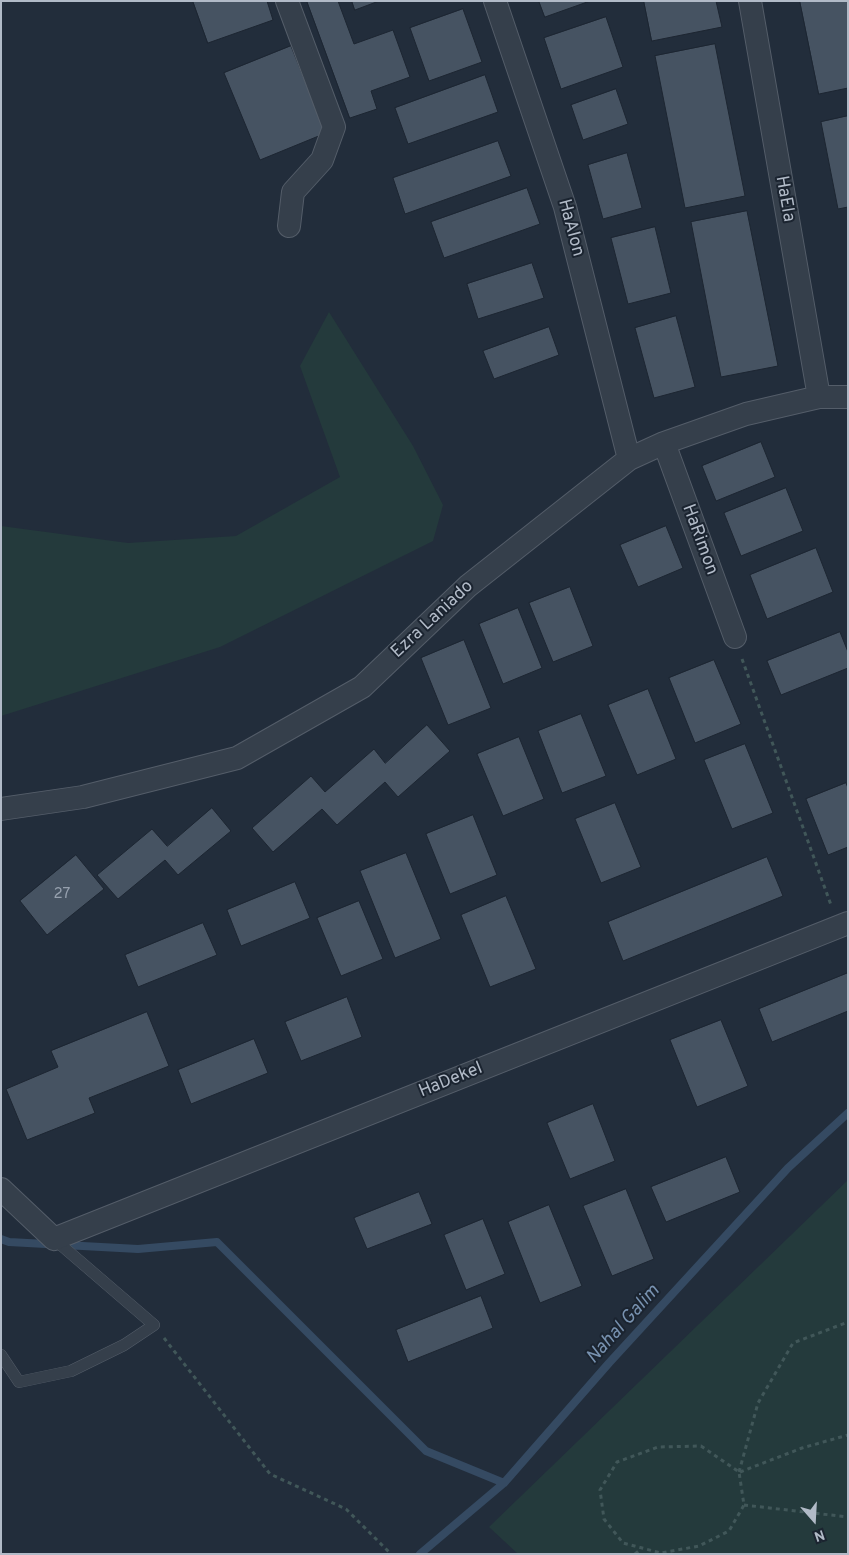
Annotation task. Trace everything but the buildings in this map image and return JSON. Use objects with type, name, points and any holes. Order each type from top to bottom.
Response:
[{"type":"street","points":[[288,1],[334,127],[322,160],[293,192],[289,226]]},
{"type":"street","name":"HaAlon","points":[[495,1],[565,207],[629,459]]},
{"type":"street","name":"HaEla","points":[[750,1],[820,398]]},
{"type":"street","name":"Ezra Laniado","points":[[1,809],[83,797],[237,758],[362,688],[468,586],[629,459],[664,443],[746,414],[820,398],[848,397]]},
{"type":"street","name":"HaRimon","points":[[664,443],[735,637]]},
{"type":"street","name":"HaDekel","points":[[54,1239],[843,924]]},
{"type":"street","points":[[1,1189],[54,1239]]},
{"type":"lane","points":[[1,1355],[19,1382],[71,1371],[124,1345],[154,1325],[54,1239]]},
{"type":"path","points":[[735,637],[843,924]]},
{"type":"path","points":[[739,1472],[701,1446],[658,1447],[617,1462],[600,1490],[604,1519],[623,1543],[661,1553],[699,1546],[729,1531],[744,1505],[739,1472],[758,1403],[792,1343],[848,1322]]},
{"type":"path","points":[[154,1325],[270,1474],[346,1509],[391,1554]]},
{"type":"path","points":[[739,1472],[802,1448],[848,1435]]},
{"type":"path","points":[[744,1505],[848,1517]]},
{"type":"path","points":[[636,1554],[641,1548]]},
{"type":"green space","points":[[329,312],[413,446],[443,505],[433,541],[220,647],[1,716],[1,526],[128,543],[236,536],[340,477],[300,366]]},
{"type":"green space","points":[[848,1180],[848,1554],[518,1554],[489,1527]]},
{"type":"waterway","name":"Nahal Galim","points":[[420,1554],[504,1483],[609,1363],[788,1168],[848,1113]]},
{"type":"waterway","points":[[1,1239],[9,1242],[138,1249],[217,1242],[426,1451],[504,1483]]}]
